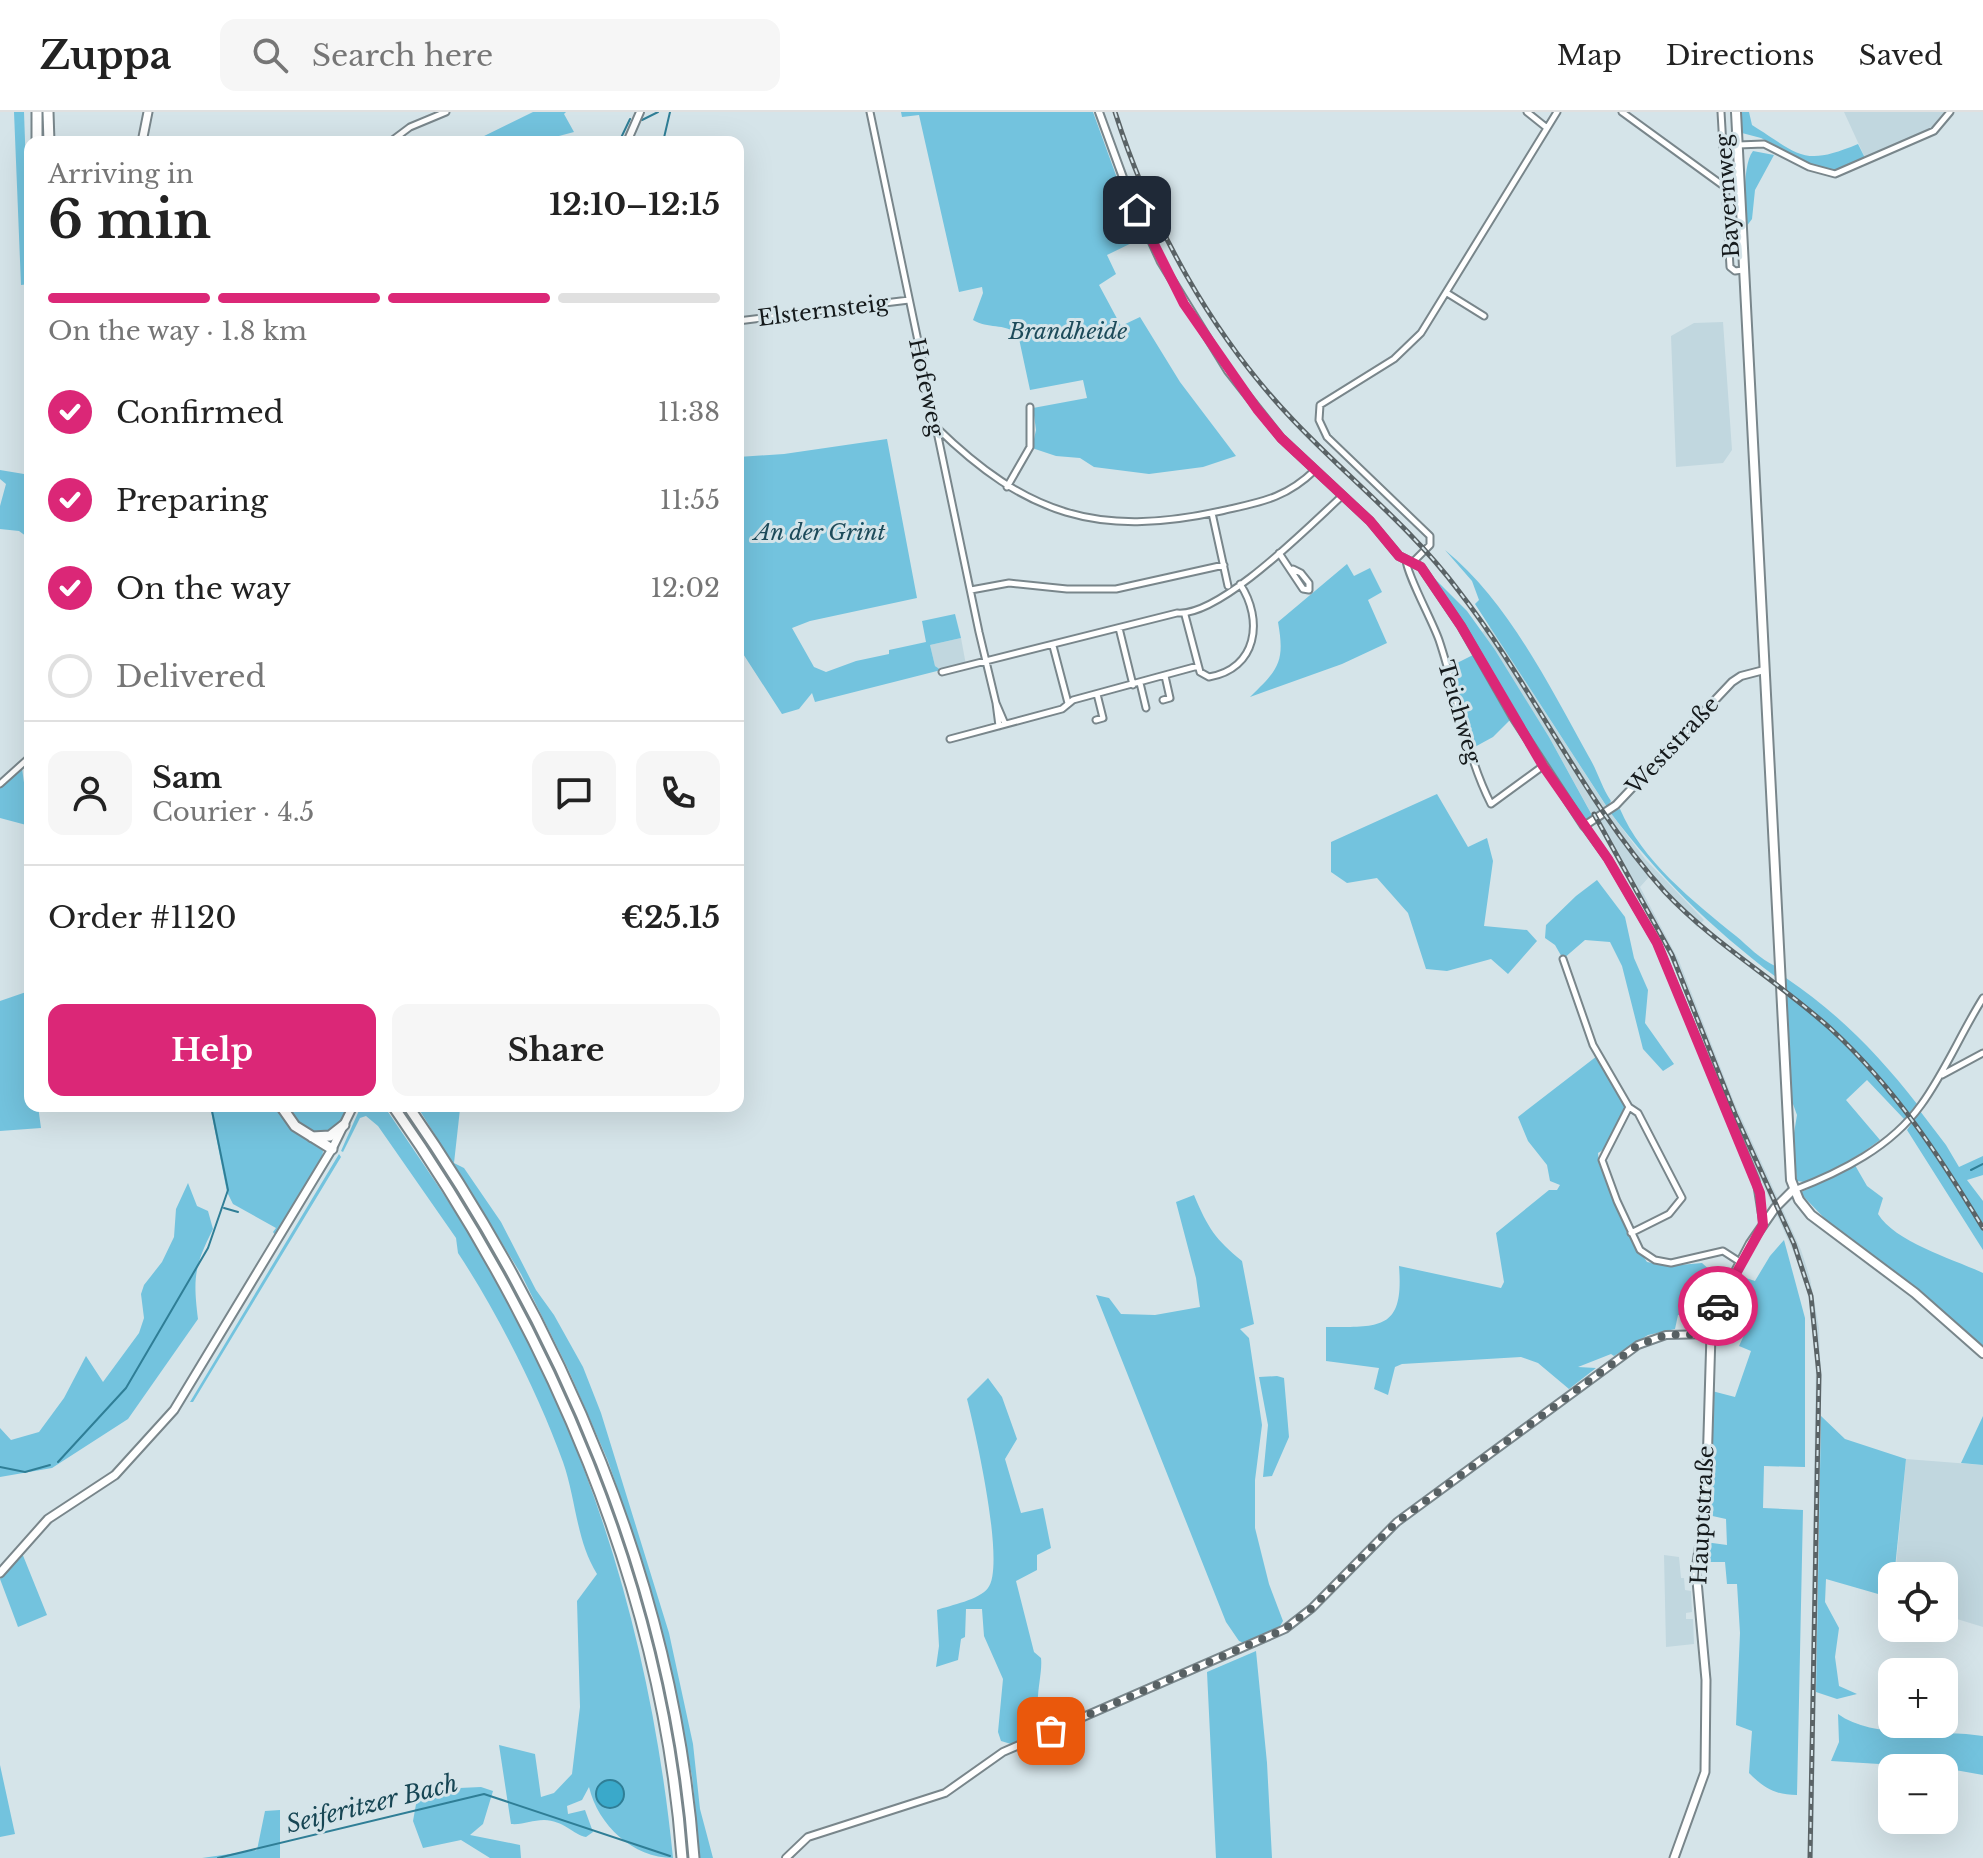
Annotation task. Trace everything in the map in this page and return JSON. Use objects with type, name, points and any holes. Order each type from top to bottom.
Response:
[{"type":"highway","points":[[37,112],[37,136]]},
{"type":"highway","points":[[48,112],[49,136]]},
{"type":"highway","points":[[285,1112],[295,1126],[332,1149]]},
{"type":"highway","points":[[397,1112],[453,1194],[494,1262],[544,1358],[581,1443],[613,1530],[645,1639],[667,1750],[682,1858]]},
{"type":"highway","points":[[412,1112],[505,1256],[553,1350],[610,1483],[641,1581],[668,1691],[694,1858]]},
{"type":"highway","points":[[310,1137],[330,1136],[344,1125]]},
{"type":"main road","points":[[143,136],[148,112]]},
{"type":"main road","points":[[1736,112],[1785,1092],[1793,1190],[1811,1215],[1915,1293],[1983,1353]]},
{"type":"main road","points":[[0,1573],[53,1515],[115,1475],[174,1410],[332,1149],[350,1112]]},
{"type":"main road","name":"Hauptstraße","points":[[1674,1858],[1705,1772],[1706,1680],[1696,1570],[1706,1502],[1714,1315],[1740,1262],[1763,1225],[1793,1190]]},
{"type":"street","points":[[398,136],[410,127],[446,112]]},
{"type":"street","points":[[630,136],[640,112]]},
{"type":"street","name":"Hofeweg","points":[[870,112],[935,427],[1002,725]]},
{"type":"street","points":[[1099,112],[1125,183],[1184,304],[1257,409],[1430,582],[1461,626],[1543,766],[1608,859],[1657,943],[1756,1180],[1763,1225]]},
{"type":"street","points":[[1527,112],[1547,128]]},
{"type":"street","points":[[1410,560],[1430,545],[1430,536],[1327,437],[1318,411],[1326,399],[1408,348],[1421,333],[1557,112]]},
{"type":"street","points":[[1622,112],[1725,188]]},
{"type":"street","name":"Bayernweg","points":[[1721,112],[1730,267],[1735,271],[1743,270]]},
{"type":"street","points":[[1738,145],[1764,144],[1809,167],[1835,174],[1934,131],[1950,112]]},
{"type":"street","points":[[1447,293],[1484,316]]},
{"type":"street","name":"Elsternsteig","points":[[744,320],[909,300]]},
{"type":"street","points":[[1007,487],[1030,447],[1030,407]]},
{"type":"street","points":[[935,427],[971,461],[1007,487],[1031,500],[1085,518],[1151,522],[1212,513],[1279,497],[1296,488],[1315,470]]},
{"type":"street","points":[[942,672],[1177,613],[1185,615],[1213,603],[1279,553],[1342,496]]},
{"type":"street","points":[[1212,513],[1228,586]]},
{"type":"street","points":[[1279,553],[1293,569]]},
{"type":"street","name":"Teichweg","points":[[1410,560],[1407,568],[1440,643],[1475,767],[1491,804],[1543,766]]},
{"type":"street","points":[[971,590],[1009,583],[1079,590],[1116,589],[1224,565]]},
{"type":"street","points":[[1418,588],[1430,582]]},
{"type":"street","points":[[1185,615],[1198,666],[1204,675],[1215,676],[1235,667],[1248,653],[1255,635],[1255,616],[1240,584]]},
{"type":"street","points":[[1119,628],[1146,708]]},
{"type":"street","points":[[1053,645],[1068,703]]},
{"type":"street","points":[[950,739],[1062,709],[1068,703],[1198,666]]},
{"type":"street","name":"Weststraße","points":[[1584,826],[1616,805],[1732,682],[1751,672],[1764,670]]},
{"type":"street","points":[[1163,700],[1170,698],[1165,676]]},
{"type":"street","points":[[1096,720],[1103,718],[1097,694]]},
{"type":"street","points":[[0,784],[24,762]]},
{"type":"street","points":[[1565,962],[1593,1045],[1629,1107],[1638,1113],[1682,1198],[1669,1214],[1631,1233]]},
{"type":"street","points":[[1793,1190],[1835,1174],[1901,1127],[1939,1077],[1983,998]]},
{"type":"street","points":[[1939,1077],[1983,1053]]},
{"type":"street","points":[[1629,1107],[1602,1160],[1640,1250],[1655,1260],[1683,1263],[1723,1251],[1740,1262]]},
{"type":"street","points":[[786,1858],[808,1837],[945,1793],[1003,1752],[1285,1629],[1312,1608],[1397,1522],[1638,1345],[1666,1335],[1711,1334]]},
{"type":"shaded area","points":[[1844,112],[1950,112],[1938,127],[1867,162]]},
{"type":"shaded area","points":[[1723,322],[1732,450],[1723,463],[1676,467],[1671,336],[1694,323]]},
{"type":"shaded area","points":[[1490,627],[1610,812],[1645,859],[1704,920],[1697,927],[1649,877],[1640,887],[1679,961],[1734,1102],[1801,1250],[1810,1278],[1819,1328],[1821,1382],[1813,1858],[1808,1858],[1816,1353],[1810,1301],[1802,1271],[1742,1138],[1668,952],[1549,737],[1482,632]]},
{"type":"shaded area","points":[[961,638],[966,665],[941,670],[935,666],[930,645]]},
{"type":"shaded area","points":[[1906,1459],[1983,1465],[1983,1627],[1958,1619],[1958,1562],[1896,1562]]},
{"type":"shaded area","points":[[1664,1555],[1679,1557],[1685,1590],[1691,1591],[1692,1612],[1686,1613],[1686,1619],[1693,1619],[1694,1644],[1666,1647]]},
{"type":"shaded area","points":[[610,1780],[620,1784],[624,1794],[620,1804],[610,1808],[600,1804],[596,1794],[600,1784]]},
{"type":"green space","points":[[14,112],[24,112],[24,285],[21,285]]},
{"type":"green space","points":[[533,112],[566,112],[564,114],[574,132],[559,136],[484,136]]},
{"type":"green space","name":"Brandheide","points":[[901,112],[1093,112],[1121,189],[1144,237],[1107,255],[1116,274],[1099,285],[1121,326],[1140,317],[1180,382],[1236,456],[1203,467],[1149,474],[1094,467],[1080,458],[1056,456],[1032,448],[1036,430],[1033,408],[1087,398],[1083,380],[1030,390],[1018,334],[1007,328],[973,320],[983,293],[982,287],[959,292],[919,115],[902,117]]},
{"type":"green space","points":[[1741,112],[1749,112],[1752,125],[1802,154],[1825,155],[1858,144],[1867,162],[1831,174],[1761,138],[1742,133]]},
{"type":"green space","points":[[1753,151],[1774,155],[1755,190],[1752,219],[1746,227],[1746,176]]},
{"type":"green space","name":"An der Grint","points":[[887,439],[917,598],[810,621],[792,628],[814,667],[826,672],[889,654],[889,650],[926,642],[922,621],[955,614],[961,638],[930,645],[935,666],[941,670],[815,702],[812,693],[799,709],[782,714],[744,655],[744,457]]},
{"type":"green space","points":[[0,470],[24,474],[24,535],[0,529],[0,506],[6,484],[0,479]]},
{"type":"green space","points":[[1445,550],[1489,594],[1526,646],[1592,763],[1611,801],[1607,807],[1475,604],[1479,600],[1472,581]]},
{"type":"green space","points":[[1347,564],[1354,576],[1370,568],[1382,592],[1368,600],[1387,643],[1342,664],[1250,697],[1278,664],[1281,647],[1278,622]]},
{"type":"green space","points":[[1428,572],[1467,611],[1495,650],[1549,737],[1593,817],[1584,821],[1557,783]]},
{"type":"green space","points":[[1477,653],[1513,717],[1493,737],[1471,749],[1447,668]]},
{"type":"green space","points":[[22,768],[24,824],[0,818],[0,787]]},
{"type":"green space","points":[[1437,794],[1468,847],[1487,838],[1493,861],[1484,926],[1527,930],[1537,941],[1508,974],[1491,959],[1447,971],[1426,969],[1408,913],[1377,878],[1347,883],[1331,872],[1331,842]]},
{"type":"green space","points":[[1620,809],[1641,846],[1655,863],[1703,909],[1775,966],[1776,977],[1729,939],[1667,880],[1610,812]]},
{"type":"green space","points":[[1597,880],[1625,917],[1634,958],[1648,990],[1645,1023],[1674,1064],[1663,1071],[1643,1049],[1622,966],[1610,942],[1585,940],[1563,959],[1555,945],[1545,938],[1546,925]]},
{"type":"green space","points":[[1786,978],[1823,1005],[1856,1035],[1917,1104],[1904,1119],[1867,1080],[1846,1100],[1880,1140],[1852,1160],[1867,1186],[1883,1198],[1878,1214],[1886,1224],[1911,1241],[1983,1273],[1983,1346],[1832,1226],[1803,1196],[1801,1192],[1808,1189],[1804,1182],[1797,1181],[1793,1139],[1797,1115],[1789,1093]]},
{"type":"green space","points":[[24,993],[24,1112],[39,1112],[41,1128],[0,1131],[0,1001]]},
{"type":"green space","points":[[1597,1056],[1625,1101],[1617,1130],[1598,1153],[1599,1164],[1630,1236],[1647,1262],[1669,1266],[1702,1263],[1721,1280],[1709,1317],[1678,1315],[1675,1329],[1648,1335],[1614,1356],[1611,1354],[1578,1367],[1596,1368],[1569,1389],[1538,1363],[1521,1357],[1402,1364],[1395,1367],[1388,1395],[1374,1389],[1379,1368],[1326,1361],[1326,1327],[1375,1325],[1393,1313],[1400,1287],[1399,1266],[1501,1288],[1504,1282],[1496,1233],[1549,1190],[1557,1190],[1560,1185],[1550,1181],[1547,1165],[1528,1141],[1518,1117]]},
{"type":"green space","points":[[1920,1111],[1959,1167],[1983,1156],[1983,1175],[1967,1180],[1983,1201],[1983,1250],[1907,1130]]},
{"type":"green space","points":[[211,1112],[280,1112],[286,1122],[323,1151],[322,1159],[276,1236],[273,1232],[276,1228],[233,1204],[227,1192]]},
{"type":"green space","points":[[289,1112],[346,1112],[333,1131],[319,1136],[298,1124]]},
{"type":"green space","points":[[358,1112],[388,1112],[491,1270],[539,1363],[569,1431],[618,1569],[652,1711],[673,1858],[644,1852],[619,1837],[600,1814],[589,1787],[582,1800],[567,1806],[568,1814],[585,1810],[593,1832],[586,1837],[551,1821],[511,1824],[499,1745],[535,1754],[541,1797],[554,1793],[572,1774],[580,1707],[577,1601],[597,1574],[580,1533],[563,1462],[542,1409],[502,1327],[458,1253],[456,1238],[378,1126],[366,1116],[360,1118],[341,1151]]},
{"type":"green space","points":[[421,1112],[460,1112],[454,1163],[464,1168],[501,1222],[536,1290],[583,1367],[601,1413],[669,1633],[693,1744],[700,1809],[713,1858],[700,1858],[692,1776],[662,1634],[642,1560],[608,1461],[568,1369],[521,1274]]},
{"type":"green space","points":[[339,1154],[341,1157],[193,1402],[190,1402]]},
{"type":"green space","points":[[188,1183],[197,1206],[208,1211],[213,1229],[196,1273],[198,1319],[128,1419],[52,1468],[0,1477],[0,1428],[11,1440],[39,1432],[64,1398],[86,1356],[103,1382],[139,1333],[144,1318],[141,1294],[174,1237],[176,1209]]},
{"type":"green space","points":[[1194,1195],[1213,1232],[1242,1261],[1254,1324],[1240,1329],[1249,1338],[1262,1425],[1255,1480],[1255,1528],[1269,1584],[1283,1621],[1279,1628],[1246,1644],[1239,1641],[1226,1622],[1096,1295],[1109,1298],[1121,1314],[1155,1315],[1200,1307],[1196,1278],[1176,1202]]},
{"type":"green space","points":[[1784,1240],[1805,1318],[1805,1467],[1764,1466],[1763,1508],[1803,1510],[1797,1795],[1770,1790],[1749,1773],[1752,1731],[1736,1725],[1740,1633],[1737,1584],[1727,1584],[1725,1562],[1701,1562],[1705,1542],[1727,1545],[1726,1519],[1708,1515],[1712,1391],[1735,1397],[1751,1351],[1739,1346],[1757,1307],[1728,1293],[1737,1275],[1755,1281]]},
{"type":"green space","points":[[1259,1377],[1284,1378],[1289,1437],[1272,1476],[1263,1477],[1268,1425]]},
{"type":"green space","points":[[988,1378],[1002,1397],[1017,1439],[1005,1459],[1021,1513],[1043,1508],[1051,1548],[1037,1555],[1037,1570],[1016,1581],[1034,1652],[1041,1658],[1038,1704],[1041,1717],[1049,1728],[1011,1744],[1001,1741],[998,1732],[1003,1679],[984,1636],[982,1609],[966,1609],[965,1637],[961,1639],[958,1660],[936,1667],[939,1646],[937,1610],[978,1596],[988,1588],[993,1575],[987,1496],[967,1399]]},
{"type":"green space","points":[[1821,1416],[1845,1439],[1906,1459],[1896,1562],[1878,1562],[1878,1594],[1826,1579],[1825,1602],[1839,1628],[1835,1657],[1839,1686],[1857,1694],[1837,1699],[1816,1692]]},
{"type":"green space","points":[[1983,1416],[1983,1465],[1961,1463]]},
{"type":"green space","points":[[22,1553],[47,1615],[18,1627],[0,1579]]},
{"type":"green space","points":[[1256,1651],[1272,1858],[1216,1858],[1207,1672]]},
{"type":"green space","points":[[1838,1714],[1878,1729],[1878,1738],[1958,1738],[1958,1734],[1983,1736],[1983,1775],[1958,1771],[1958,1754],[1878,1754],[1878,1764],[1831,1761],[1839,1742]]},
{"type":"green space","points":[[0,1765],[15,1834],[0,1837]]},
{"type":"green space","points":[[481,1787],[493,1791],[483,1824],[470,1835],[520,1845],[521,1858],[490,1858],[461,1840],[423,1848],[413,1821],[418,1793]]},
{"type":"green space","points":[[280,1810],[280,1858],[202,1858],[257,1850],[265,1811]]},
{"type":"waterway","points":[[642,120],[658,112]]},
{"type":"waterway","points":[[664,136],[670,112]]},
{"type":"waterway","points":[[622,136],[630,119]]},
{"type":"waterway","points":[[58,1462],[126,1388],[208,1248],[228,1190],[212,1112]]},
{"type":"waterway","points":[[1971,1170],[1983,1164]]},
{"type":"waterway","points":[[224,1208],[238,1212]]},
{"type":"waterway","points":[[0,1467],[25,1472],[50,1465]]},
{"type":"waterway","name":"Seiferitzer Bach","points":[[218,1858],[484,1794],[670,1856]]},
{"type":"railway","points":[[1115,112],[1146,196],[1187,276],[1210,315],[1263,387],[1440,567],[1485,627],[1609,820],[1665,892],[1704,929],[1811,1011],[1854,1051],[1914,1123],[1983,1228]]},
{"type":"railway","points":[[1594,814],[1672,955],[1735,1114],[1794,1244],[1811,1296],[1819,1375],[1810,1858]]},
{"type":"way so far","points":[[1051,1731],[1237,1653],[1285,1629],[1312,1608],[1397,1522],[1638,1345],[1649,1339],[1678,1333],[1711,1334],[1718,1306]]},
{"type":"route","points":[[1137,210],[1184,304],[1257,409],[1304,461],[1380,531],[1399,556],[1421,567],[1461,626],[1543,766],[1608,859],[1657,943],[1760,1193],[1763,1225],[1718,1306]]}]
